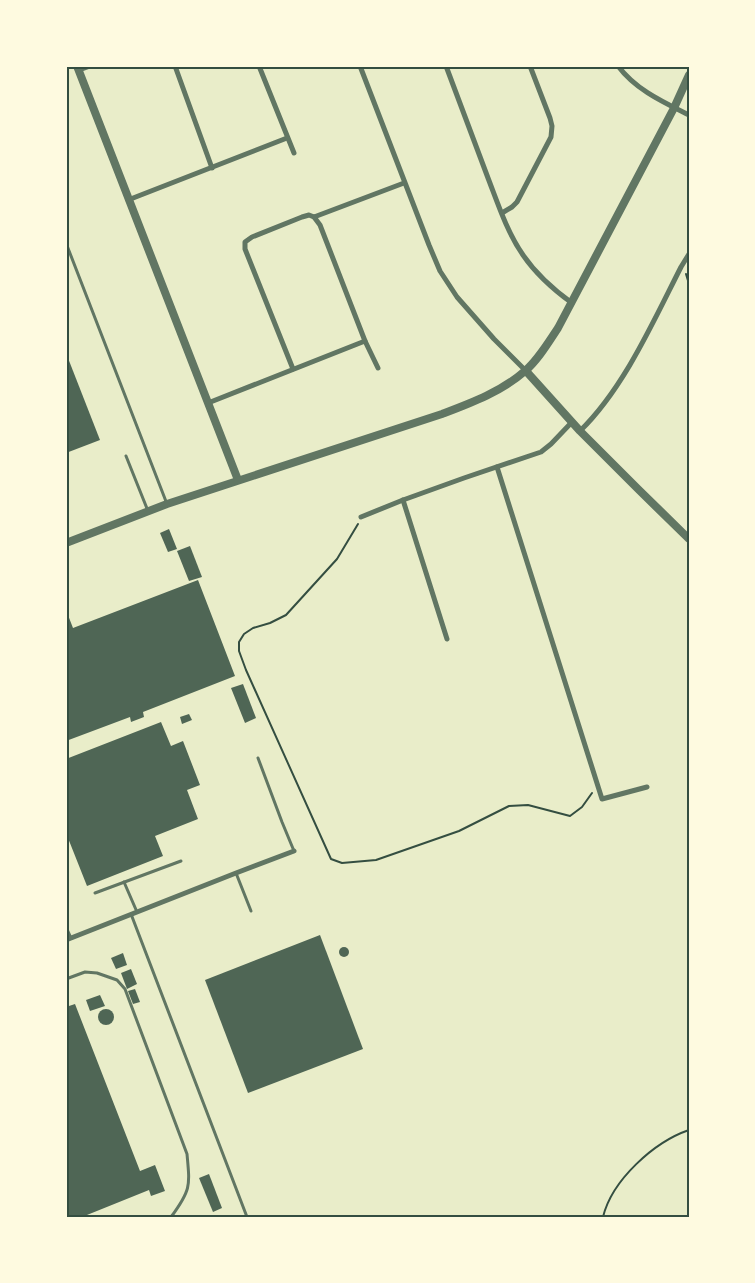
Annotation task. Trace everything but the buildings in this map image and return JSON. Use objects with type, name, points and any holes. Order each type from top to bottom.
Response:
[{"type":"street","points":[[90,66],[78,68],[238,480]]},
{"type":"street","points":[[175,66],[212,168]]},
{"type":"street","points":[[259,66],[294,153]]},
{"type":"street","points":[[360,66],[429,245],[440,271],[457,297],[580,431],[689,539]]},
{"type":"street","points":[[446,66],[513,239],[522,254],[550,285],[572,303]]},
{"type":"street","points":[[502,213],[517,202],[552,132],[550,118],[530,66]]},
{"type":"street","points":[[618,66],[644,91],[689,115]]},
{"type":"street","points":[[66,543],[167,504],[474,402],[526,371],[554,335],[572,303],[674,108],[689,75]]},
{"type":"street","points":[[128,200],[288,138]]},
{"type":"street","points":[[292,369],[245,249],[244,242],[252,236],[302,217],[314,216],[404,183]]},
{"type":"street","points":[[314,216],[320,225],[365,341],[378,368]]},
{"type":"street","points":[[580,431],[595,416],[641,346],[688,256]]},
{"type":"street","points":[[208,403],[365,341]]},
{"type":"street","points":[[361,517],[541,452],[572,422]]},
{"type":"street","points":[[497,467],[602,799],[647,787]]},
{"type":"street","points":[[404,500],[447,639]]},
{"type":"street","points":[[68,939],[294,851]]},
{"type":"lane","points":[[66,244],[167,504]]},
{"type":"lane","points":[[126,456],[148,512]]},
{"type":"lane","points":[[258,758],[294,851]]},
{"type":"lane","points":[[95,893],[181,861]]},
{"type":"lane","points":[[236,873],[250,911]]},
{"type":"lane","points":[[124,882],[247,1217]]},
{"type":"lane","points":[[66,927],[68,939]]},
{"type":"lane","points":[[66,979],[86,972],[97,972],[118,980],[125,989],[187,1154],[190,1181],[188,1191],[171,1217]]},
{"type":"path","points":[[361,517],[337,559],[286,615],[270,623],[253,628],[244,634],[240,642],[239,652],[331,859],[342,863],[376,860],[459,831],[509,806],[528,805],[570,816],[582,807],[597,784]]},
{"type":"path","points":[[603,1217],[615,1191],[638,1163],[666,1141],[689,1130]]}]
